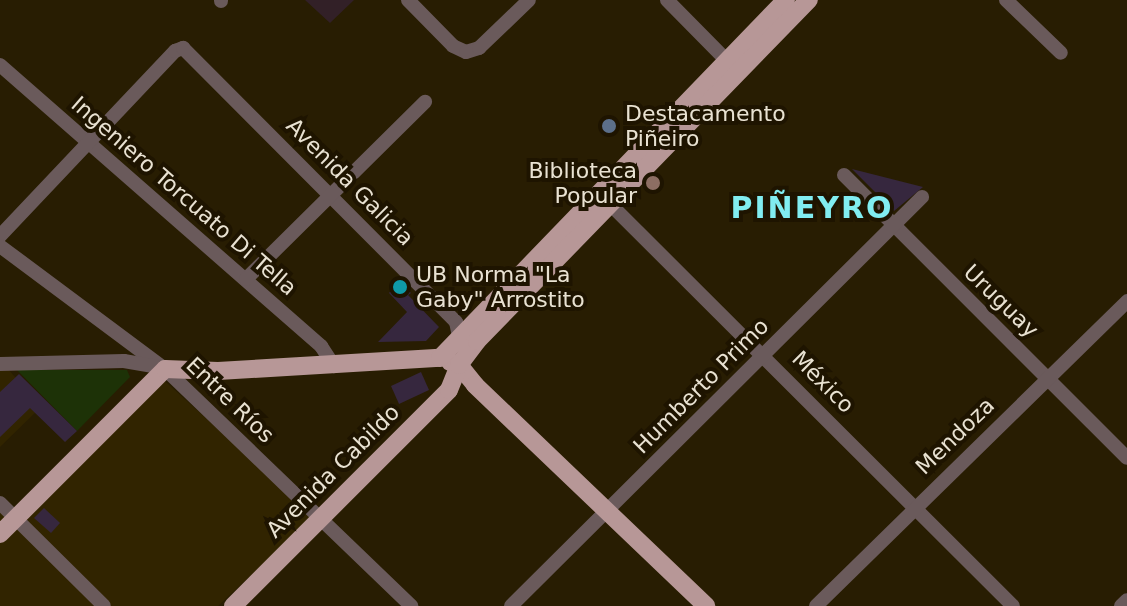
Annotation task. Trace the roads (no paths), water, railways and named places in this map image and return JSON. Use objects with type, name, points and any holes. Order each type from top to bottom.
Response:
[{"type":"main road","points":[[733,66],[786,0]]},
{"type":"main road","points":[[440,358],[604,198],[733,66],[809,0]]},
{"type":"main road","name":"Avenida Cabildo","points":[[233,606],[449,390],[459,365],[477,341],[604,198]]},
{"type":"main road","points":[[0,534],[165,369],[218,371],[440,358],[459,365],[475,385],[706,606]]},
{"type":"street","points":[[408,0],[453,46],[466,52],[479,48],[529,0]]},
{"type":"street","points":[[667,0],[733,66]]},
{"type":"street","points":[[1006,0],[1061,53]]},
{"type":"street","name":"Avenida Galicia","points":[[88,140],[179,47],[187,50],[456,322],[461,339]]},
{"type":"street","name":"Ingeniero Torcuato Di Tella","points":[[0,65],[321,346],[334,366]]},
{"type":"street","points":[[246,279],[425,102]]},
{"type":"street","points":[[0,236],[88,140]]},
{"type":"street","name":"Uruguay","points":[[844,175],[1127,458]]},
{"type":"street","name":"Humberto Primo","points":[[511,606],[922,197]]},
{"type":"street","name":"México","points":[[604,198],[764,354],[1013,606]]},
{"type":"street","name":"Entre Ríos","points":[[0,246],[165,369],[411,606]]},
{"type":"street","name":"Mendoza","points":[[816,606],[1127,301]]},
{"type":"street","points":[[459,365],[461,339]]},
{"type":"street","points":[[0,364],[124,361],[165,369]]},
{"type":"street","points":[[0,503],[104,606]]},
{"type":"street","points":[[1121,606],[1127,600]]},
{"type":"place","name":"Destacamento Piñeiro","points":[[609,126]]},
{"type":"place","name":"Biblioteca Popular","points":[[653,183]]},
{"type":"place","name":"UB Norma \"La Gaby\" Arrostito","points":[[400,287]]},
{"type":"district","name":"PIÑEYRO","points":[[812,208]]}]
